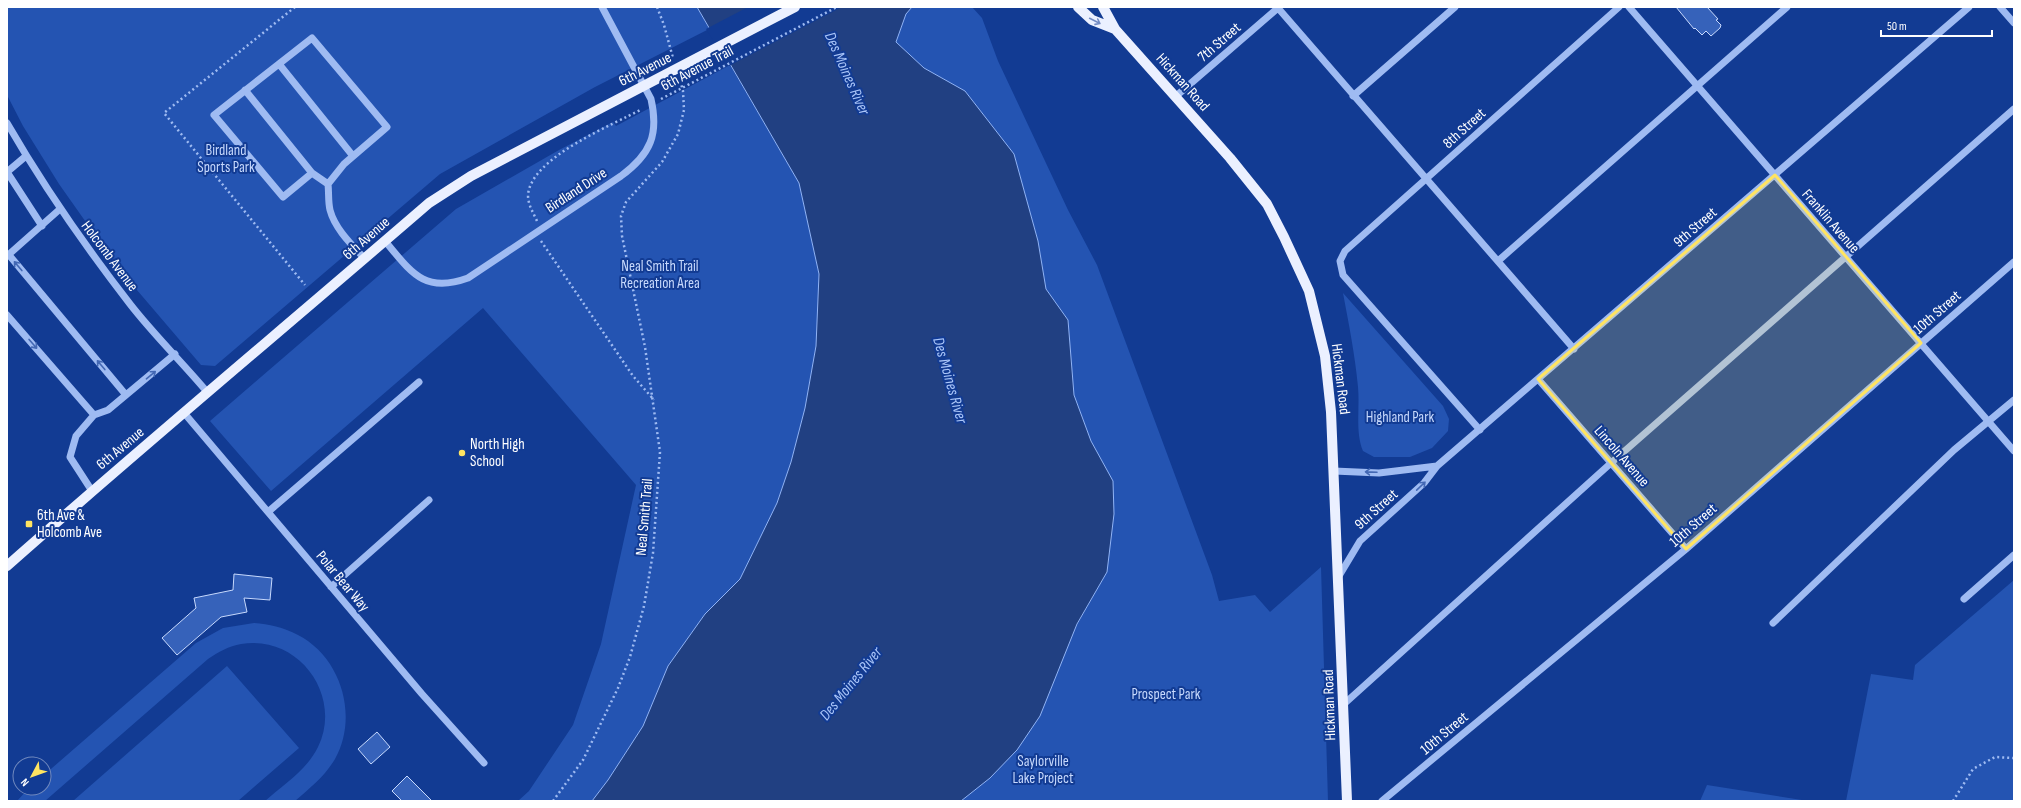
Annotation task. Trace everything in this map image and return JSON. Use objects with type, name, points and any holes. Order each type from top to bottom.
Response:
[{"type":"main road","name":"6th Avenue","points":[[7,566],[92,491],[185,414],[429,203],[452,187],[795,7]]},
{"type":"main road","name":"Hickman Road","points":[[1078,7],[1092,20],[1115,29]]},
{"type":"main road","name":"Hickman Road","points":[[1103,7],[1115,29],[1235,163],[1267,204],[1284,237],[1308,291],[1326,356],[1331,412],[1339,576],[1347,801]]},
{"type":"street","name":"Birdland Drive","points":[[385,241],[410,269],[424,280],[438,284],[454,283],[468,278],[621,176],[640,160],[650,144],[655,127],[651,99],[602,7]]},
{"type":"street","points":[[1353,96],[1455,7]]},
{"type":"street","name":"8th Street","points":[[1480,430],[1343,275],[1340,261],[1345,251],[1619,7]]},
{"type":"street","name":"Franklin Avenue","points":[[1629,7],[2014,451]]},
{"type":"street","points":[[1498,261],[1787,7]]},
{"type":"street","name":"9th Street","points":[[1339,576],[1360,541],[1424,483],[1437,466],[1969,7]]},
{"type":"street","points":[[2000,7],[2014,23]]},
{"type":"street","points":[[1278,8],[1574,349]]},
{"type":"street","name":"7th Street","points":[[1176,97],[1278,8]]},
{"type":"street","points":[[312,173],[283,197],[214,115],[312,38],[387,126],[353,156],[328,184],[330,210],[342,233],[365,259]]},
{"type":"street","points":[[279,64],[353,156]]},
{"type":"street","points":[[245,90],[312,173],[328,184]]},
{"type":"street","points":[[1344,704],[1611,463],[2014,109]]},
{"type":"street","name":"Holcomb Avenue","points":[[7,123],[60,209],[131,305],[208,393]]},
{"type":"street","points":[[26,156],[7,172],[42,226]]},
{"type":"street","points":[[60,209],[8,255],[126,395]]},
{"type":"street","name":"10th Street","points":[[1382,801],[1686,549],[2014,262]]},
{"type":"street","points":[[7,315],[94,415]]},
{"type":"street","points":[[92,491],[70,457],[76,436],[94,415],[108,410],[175,354]]},
{"type":"street","name":"Lincoln Avenue","points":[[1538,380],[1686,549]]},
{"type":"street","points":[[268,512],[419,382]]},
{"type":"street","points":[[1772,623],[1954,450],[2014,400]]},
{"type":"street","name":"Polar Bear Way","points":[[185,414],[331,587],[484,763]]},
{"type":"street","name":"9th Street","points":[[1334,471],[1379,473],[1437,466]]},
{"type":"street","points":[[331,587],[428,500]]},
{"type":"street","points":[[1964,599],[2014,556]]},
{"type":"path","name":"6th Avenue Trail","points":[[656,102],[837,7]]},
{"type":"path","name":"6th Avenue Trail","points":[[537,220],[529,203],[531,184],[541,170],[567,148],[649,106]]},
{"type":"path","name":"Neal Smith Trail","points":[[553,801],[583,760],[618,688],[630,657],[644,606],[653,553],[660,452],[646,347],[622,236],[621,216]]},
{"type":"path","points":[[541,242],[633,376],[654,401]]},
{"type":"path","points":[[1953,801],[1973,769],[1996,757],[2014,758]]},
{"type":"highlighted area","points":[[1775,175],[1921,343],[1686,549],[1538,379]]},
{"type":"green space","name":"Birdland Sports Park","points":[[7,7],[697,7],[709,29],[595,87],[440,174],[215,366],[201,365],[119,269],[59,184],[23,126],[7,95]]},
{"type":"green space","name":"Prospect Park","points":[[912,7],[972,7],[982,18],[998,61],[1068,210],[1097,265],[1212,575],[1219,601],[1255,595],[1270,612],[1321,567],[1328,801],[961,801],[990,778],[1107,572],[1113,481],[1091,441],[1074,395],[1068,320],[1046,289],[1038,241],[1014,154],[965,91],[924,68],[896,42],[906,14]]},
{"type":"green space","name":"Neal Smith Trail Recreation Area","points":[[730,65],[799,183],[819,274],[816,346],[805,408],[791,462],[777,503],[740,579],[705,614],[668,666],[643,726],[608,780],[592,801],[518,801],[529,791],[573,725],[601,644],[636,485],[483,308],[271,491],[210,421],[456,209],[559,150],[613,122],[616,126]]},
{"type":"green space","name":"Highland Park","points":[[1343,293],[1443,406],[1449,419],[1448,431],[1432,448],[1410,457],[1374,457],[1363,451],[1358,428],[1357,375]]},
{"type":"green space","points":[[2014,580],[2014,801],[1846,801],[1871,674],[1913,680],[1915,665]]},
{"type":"green space","points":[[254,623],[271,625],[287,630],[313,645],[325,658],[335,673],[342,689],[345,707],[345,725],[342,742],[335,759],[317,782],[295,801],[265,801],[294,777],[308,763],[318,747],[324,728],[325,708],[320,689],[311,673],[297,659],[281,649],[262,643],[241,644],[232,646],[208,659],[52,795],[52,768],[196,643],[223,628]]},
{"type":"green space","points":[[227,666],[299,748],[238,801],[73,801]]},
{"type":"green space","points":[[1707,785],[1808,801],[1700,801]]},
{"type":"green space","points":[[22,796],[51,796],[45,801],[17,801]]},
{"type":"water","name":"Des Moines River","points":[[697,7],[912,7],[906,14],[896,42],[924,68],[965,91],[1014,154],[1038,241],[1046,289],[1068,320],[1074,395],[1091,441],[1113,481],[1114,514],[1107,572],[1077,624],[1040,716],[1017,750],[990,778],[961,801],[592,801],[608,780],[643,726],[668,666],[705,614],[740,579],[777,503],[791,462],[805,408],[816,346],[819,274],[799,183]]},
{"type":"pier","points":[[748,7],[842,7],[729,66],[706,29]]},
{"type":"building","points":[[1676,7],[1707,7],[1718,19],[1716,20],[1721,25],[1720,28],[1711,36],[1706,31],[1702,35],[1695,28],[1694,29]]},
{"type":"building","points":[[234,574],[272,578],[270,600],[244,598],[247,612],[221,617],[177,655],[162,638],[196,608],[194,598],[233,590]]},
{"type":"building","points":[[377,732],[390,747],[371,764],[358,749]]},
{"type":"building","points":[[407,776],[432,801],[402,801],[392,791]]},
{"type":"place","name":"North High School","points":[[462,453]]},
{"type":"place","name":"6th Ave & Holcomb Ave","points":[[29,524]]},
{"type":"park label","name":"Saylorville Lake Project","points":[[1043,770]]}]
